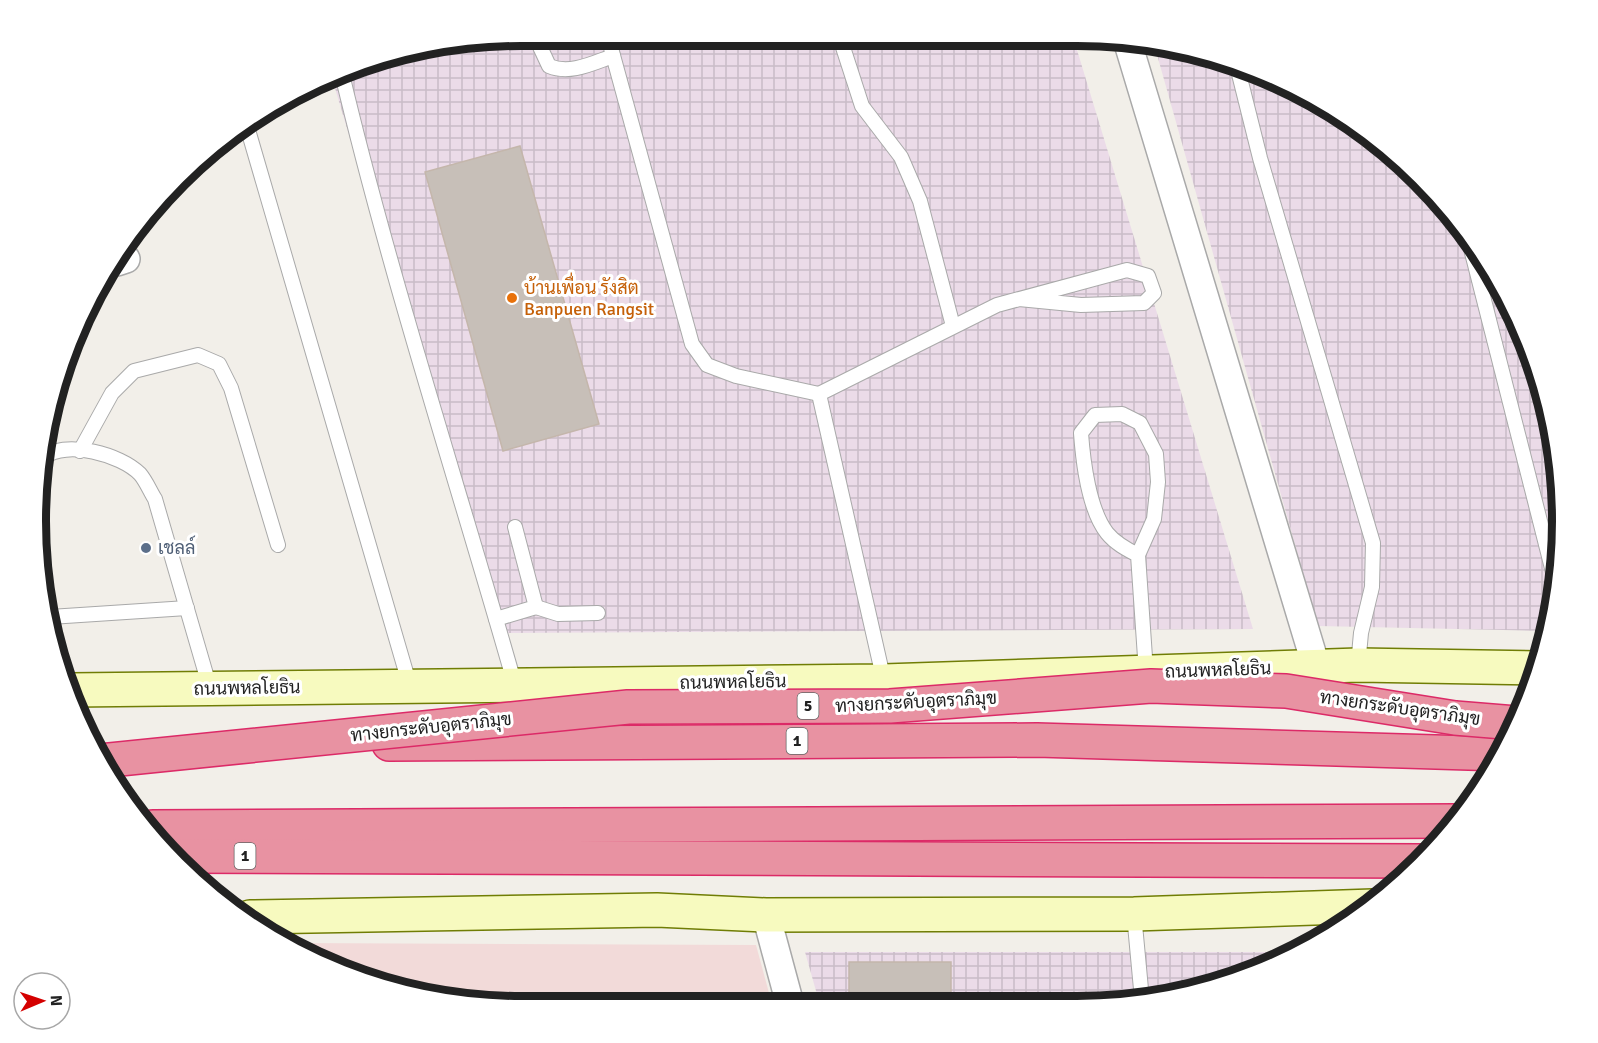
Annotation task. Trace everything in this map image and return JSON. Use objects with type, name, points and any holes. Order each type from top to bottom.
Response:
[{"type":"highway","name":"ทางยกระดับอุตราภิมุข","points":[[111,760],[628,708],[891,706],[1151,686],[1286,691],[1455,718],[1507,722]]},
{"type":"highway","name":"1","points":[[102,745],[1037,740],[1491,754]]},
{"type":"highway","points":[[158,827],[1446,820]]},
{"type":"highway","name":"1","points":[[185,856],[1408,861]]},
{"type":"main road","name":"ถนนพหลโยธิน","points":[[78,690],[884,681],[1358,665],[1528,668]]},
{"type":"main road","points":[[259,917],[657,910],[765,915],[1134,914],[1354,907]]},
{"type":"main road","points":[[271,925],[392,916]]},
{"type":"street","points":[[1130,50],[1316,666]]},
{"type":"street","points":[[765,915],[788,996]]},
{"type":"lane","points":[[540,46],[549,66],[558,70],[580,68],[613,56]]},
{"type":"lane","points":[[610,46],[692,344],[707,365],[735,376],[819,394],[997,305],[1019,299],[1127,270],[1148,276],[1154,293],[1144,303],[1081,305],[1019,299]]},
{"type":"lane","points":[[843,46],[862,106],[901,157],[920,201],[953,326]]},
{"type":"lane","points":[[1240,76],[1264,169],[1372,543],[1372,587],[1361,633],[1358,665]]},
{"type":"lane","points":[[344,81],[416,354],[515,685]]},
{"type":"lane","points":[[249,133],[410,686]]},
{"type":"lane","points":[[1475,264],[1549,558]]},
{"type":"lane","points":[[80,451],[112,393],[134,370],[198,355],[219,364],[231,388],[278,545]]},
{"type":"lane","points":[[819,394],[884,681]]},
{"type":"lane","points":[[1138,555],[1119,545],[1106,531],[1090,494],[1081,433],[1095,415],[1122,414],[1140,423],[1156,454],[1158,482],[1154,519],[1138,555],[1146,672]]},
{"type":"lane","points":[[53,450],[107,453],[140,474],[155,499],[210,689]]},
{"type":"lane","points":[[515,527],[536,607]]},
{"type":"lane","points":[[496,619],[536,607],[558,614],[598,613]]},
{"type":"lane","points":[[57,617],[187,609]]},
{"type":"lane","points":[[1134,914],[1141,991]]},
{"type":"shaded area","points":[[522,46],[1076,46],[1253,629],[497,633],[334,85],[369,72],[429,56]]},
{"type":"shaded area","points":[[1157,54],[1229,72],[1287,95],[1340,127],[1390,164],[1434,208],[1488,284],[1515,340],[1535,399],[1547,460],[1552,522],[1547,583],[1538,631],[1318,626]]},
{"type":"shaded area","points":[[302,943],[756,945],[770,996],[522,996],[460,992],[429,987],[369,971]]},
{"type":"shaded area","points":[[805,952],[1277,952],[1199,980],[1169,987],[1108,995],[817,996]]},
{"type":"building","name":"บ้านเพื่อน รังสิต Banpuen Rangsit","points":[[520,146],[599,424],[503,451],[425,172]]},
{"type":"building","points":[[849,962],[951,962],[951,996],[849,996]]},
{"type":"place","name":"บ้านเพื่อน รังสิต Banpuen Rangsit","points":[[512,298]]},
{"type":"place","name":"เชลล์","points":[[146,548]]}]
